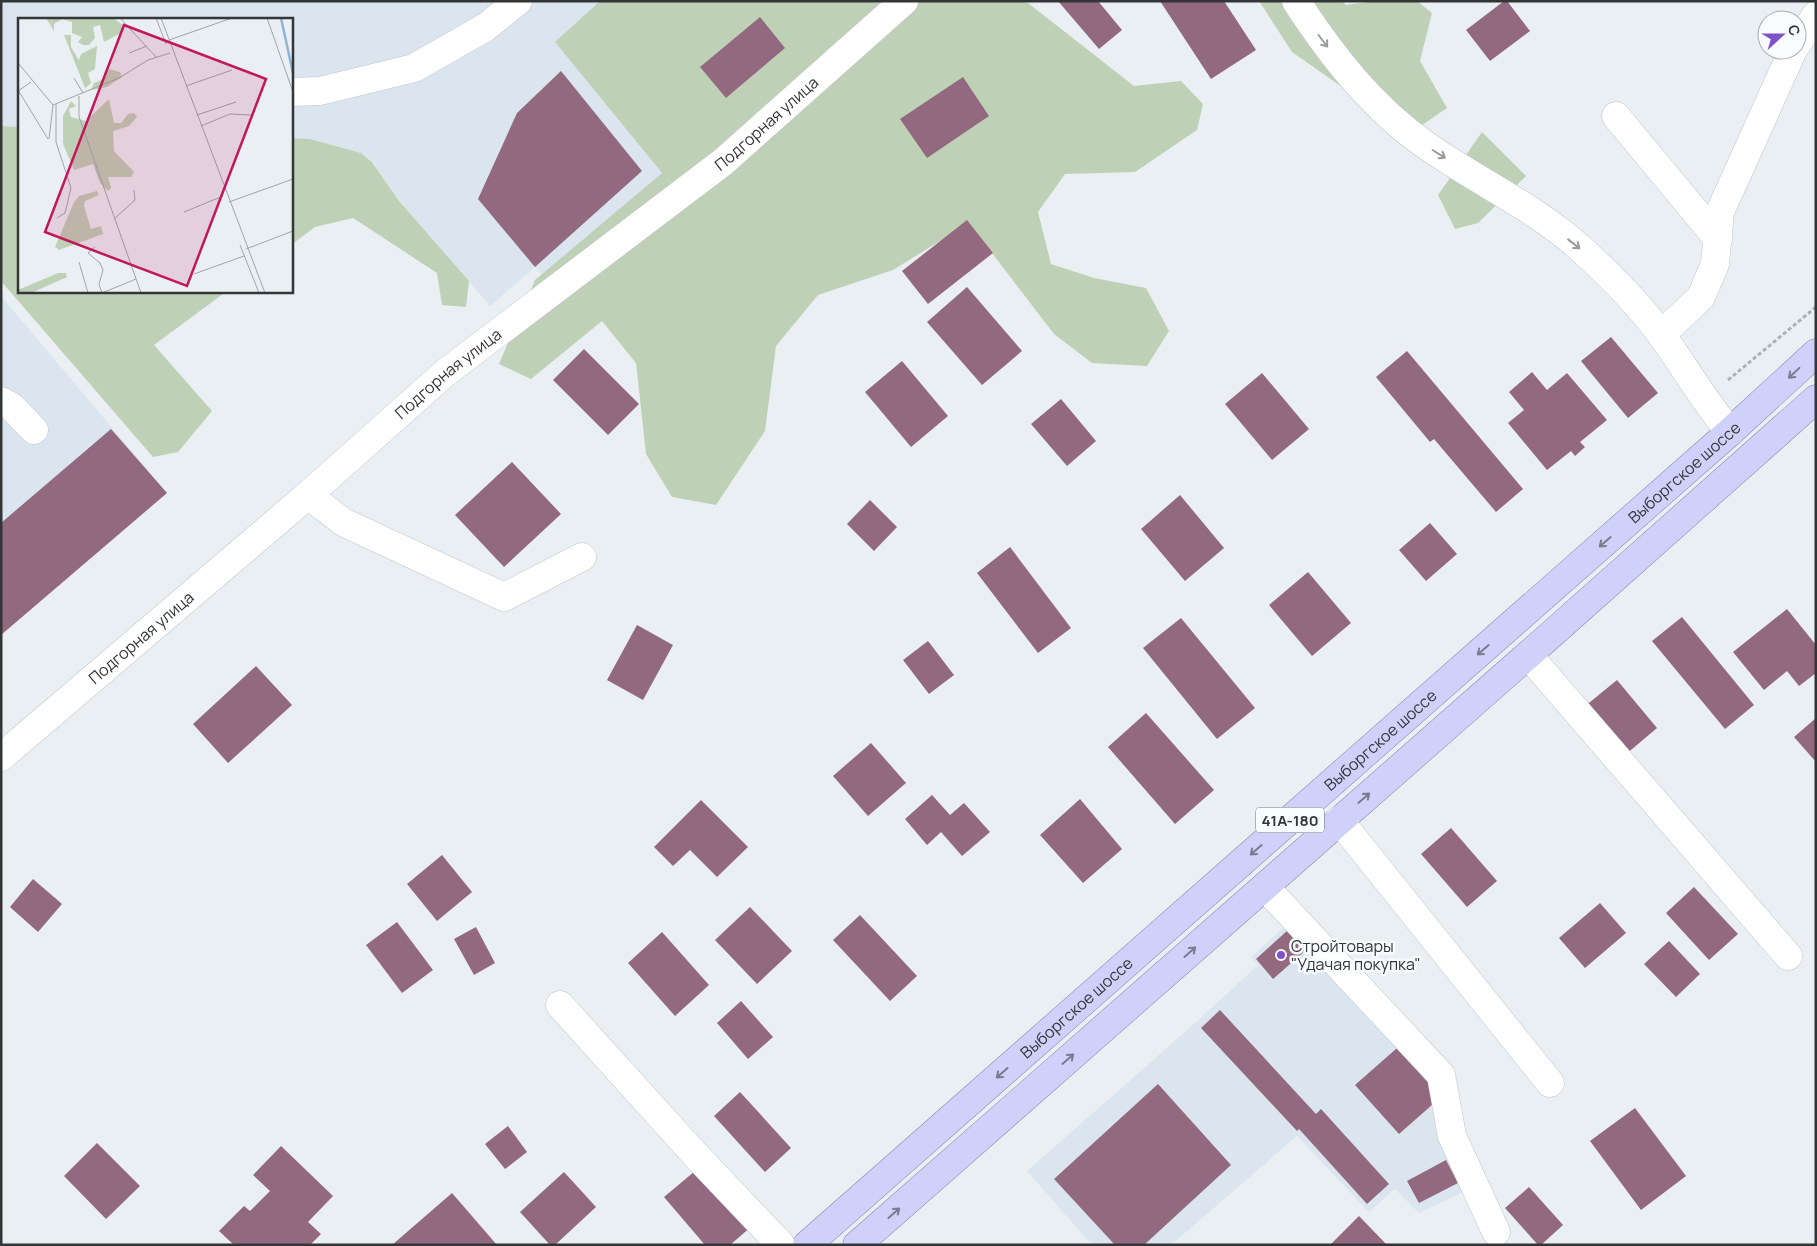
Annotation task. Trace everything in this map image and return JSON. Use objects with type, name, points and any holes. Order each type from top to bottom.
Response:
[{"type":"main road","name":"Выборгское шоссе","points":[[807,1245],[1730,432],[1816,353]]},
{"type":"main road","name":"Выборгское шоссе","points":[[857,1245],[1816,399]]},
{"type":"street","points":[[292,92],[320,91],[414,68],[486,27],[518,1]]},
{"type":"street","name":"Подгорная улица","points":[[1,758],[308,495],[445,372],[723,162],[904,1]]},
{"type":"street","points":[[1296,1],[1323,42],[1366,94],[1393,120],[1426,146],[1533,212],[1579,247],[1620,286],[1661,335],[1705,400],[1730,432]]},
{"type":"street","points":[[1807,29],[1816,15]]},
{"type":"street","points":[[1661,335],[1701,298],[1716,264],[1720,212],[1788,60]]},
{"type":"street","points":[[1616,116],[1718,239]]},
{"type":"street","points":[[1,401],[12,407],[34,430]]},
{"type":"street","points":[[308,495],[343,522],[504,597],[582,557]]},
{"type":"street","points":[[1528,655],[1788,956]]},
{"type":"street","points":[[1339,820],[1550,1083]]},
{"type":"street","points":[[1265,887],[1442,1075],[1452,1136],[1496,1232]]},
{"type":"street","points":[[560,1005],[781,1245]]},
{"type":"path","points":[[1705,400],[1816,307]]},
{"type":"shaded area","points":[[1,1],[600,1],[556,42],[662,173],[542,275],[535,267],[490,306],[399,201],[372,161],[361,153],[310,139],[292,138],[292,18],[18,18],[18,127],[1,126]]},
{"type":"shaded area","points":[[1,296],[167,493],[1,635]]},
{"type":"shaded area","points":[[1286,925],[1447,1099],[1465,1191],[1419,1213],[1395,1189],[1369,1212],[1297,1136],[1171,1245],[1092,1245],[1027,1171],[1258,965],[1251,957]]},
{"type":"green space","points":[[600,1],[1020,1],[1028,3],[1134,86],[1181,81],[1203,104],[1197,130],[1135,172],[1065,174],[1038,212],[1051,264],[1094,278],[1146,288],[1169,331],[1147,366],[1092,363],[1054,334],[969,223],[893,270],[818,295],[776,346],[765,431],[716,505],[672,497],[646,454],[636,363],[602,321],[531,379],[499,364],[535,280],[662,173],[555,42]]},
{"type":"green space","points":[[1259,1],[1342,1],[1346,5],[1375,1],[1417,1],[1432,13],[1420,61],[1447,108],[1409,134],[1292,52]]},
{"type":"green space","points":[[1,126],[18,127],[18,292],[226,292],[154,345],[212,411],[178,452],[153,457],[1,281]]},
{"type":"green space","points":[[1482,132],[1526,176],[1478,223],[1455,229],[1438,195]]},
{"type":"green space","points":[[292,138],[310,139],[361,153],[372,162],[399,201],[469,281],[466,307],[442,305],[437,273],[353,218],[315,227],[292,244]]},
{"type":"building","points":[[1058,1],[1098,1],[1122,30],[1099,49]]},
{"type":"building","points":[[1160,1],[1224,1],[1256,50],[1211,79]]},
{"type":"building","points":[[1504,1],[1507,1],[1530,31],[1490,61],[1466,30]]},
{"type":"building","points":[[760,17],[785,48],[726,98],[700,67]]},
{"type":"building","points":[[561,71],[642,171],[535,267],[478,199],[517,113]]},
{"type":"building","points":[[963,77],[989,116],[927,158],[900,119]]},
{"type":"building","points":[[967,220],[993,253],[928,304],[902,271]]},
{"type":"building","points":[[967,287],[1022,351],[982,385],[927,322]]},
{"type":"building","points":[[1611,337],[1658,393],[1628,418],[1581,361]]},
{"type":"building","points":[[584,349],[639,404],[608,435],[553,380]]},
{"type":"building","points":[[1407,351],[1523,489],[1496,512],[1434,439],[1430,442],[1376,377]]},
{"type":"building","points":[[902,361],[948,416],[911,447],[865,392]]},
{"type":"building","points":[[1532,372],[1547,390],[1567,373],[1607,420],[1580,442],[1585,447],[1575,456],[1571,451],[1547,470],[1508,423],[1524,410],[1509,392]]},
{"type":"building","points":[[1262,373],[1309,429],[1272,460],[1225,404]]},
{"type":"building","points":[[1061,399],[1096,441],[1067,466],[1031,424]]},
{"type":"building","points":[[111,429],[167,493],[1,635],[1,523]]},
{"type":"building","points":[[512,462],[561,514],[504,567],[455,515]]},
{"type":"building","points":[[1180,495],[1224,548],[1185,581],[1141,529]]},
{"type":"building","points":[[870,500],[897,527],[874,551],[847,524]]},
{"type":"building","points":[[1430,523],[1457,554],[1426,581],[1399,550]]},
{"type":"building","points":[[1010,547],[1071,628],[1038,653],[977,573]]},
{"type":"building","points":[[1308,572],[1351,623],[1312,656],[1269,605]]},
{"type":"building","points":[[1787,609],[1816,645],[1816,673],[1799,686],[1787,671],[1764,690],[1733,652]]},
{"type":"building","points":[[1682,617],[1754,705],[1725,729],[1652,641]]},
{"type":"building","points":[[1181,618],[1255,708],[1217,739],[1143,648]]},
{"type":"building","points":[[637,625],[673,645],[643,700],[607,680]]},
{"type":"building","points":[[928,641],[954,675],[929,694],[903,660]]},
{"type":"building","points":[[256,666],[292,705],[228,763],[193,724]]},
{"type":"building","points":[[1617,680],[1657,728],[1625,755],[1584,707]]},
{"type":"building","points":[[1146,713],[1214,790],[1175,824],[1108,747]]},
{"type":"building","points":[[1816,718],[1816,762],[1794,737]]},
{"type":"building","points":[[871,743],[906,783],[868,816],[833,776]]},
{"type":"building","points":[[932,795],[950,815],[964,803],[990,832],[962,856],[941,832],[927,845],[905,819]]},
{"type":"building","points":[[1080,799],[1122,849],[1083,883],[1040,835]]},
{"type":"building","points":[[701,800],[748,847],[717,877],[690,850],[673,866],[654,847]]},
{"type":"building","points":[[1451,828],[1497,881],[1467,907],[1421,854]]},
{"type":"building","points":[[442,855],[472,892],[437,921],[407,884]]},
{"type":"building","points":[[33,879],[62,904],[38,932],[10,907]]},
{"type":"building","points":[[1694,887],[1738,934],[1709,960],[1666,913]]},
{"type":"building","points":[[1600,903],[1626,933],[1585,968],[1559,938]]},
{"type":"building","points":[[750,907],[792,951],[757,984],[715,940]]},
{"type":"building","points":[[860,915],[917,976],[890,1001],[833,940]]},
{"type":"building","points":[[397,922],[433,970],[402,993],[366,945]]},
{"type":"building","points":[[476,927],[495,963],[474,975],[454,939]]},
{"type":"building","name":"Cтройтовары \"Удачая покупка\"","points":[[1288,930],[1306,950],[1273,979],[1256,959]]},
{"type":"building","points":[[662,932],[709,985],[675,1016],[628,963]]},
{"type":"building","points":[[1669,941],[1700,974],[1676,997],[1644,964]]},
{"type":"building","points":[[741,1001],[773,1037],[748,1059],[717,1023]]},
{"type":"building","points":[[1220,1010],[1316,1114],[1321,1109],[1389,1184],[1367,1204],[1299,1129],[1297,1131],[1201,1028]]},
{"type":"building","points":[[1397,1048],[1441,1097],[1399,1134],[1355,1085]]},
{"type":"building","points":[[1158,1084],[1231,1165],[1144,1245],[1115,1245],[1054,1179]]},
{"type":"building","points":[[740,1092],[791,1148],[765,1172],[714,1116]]},
{"type":"building","points":[[1635,1108],[1686,1176],[1641,1210],[1590,1141]]},
{"type":"building","points":[[508,1126],[527,1152],[505,1169],[485,1144]]},
{"type":"building","points":[[97,1143],[140,1186],[106,1219],[64,1176]]},
{"type":"building","points":[[281,1146],[333,1196],[308,1222],[321,1234],[310,1245],[234,1245],[219,1231],[244,1206],[250,1211],[270,1191],[253,1175]]},
{"type":"building","points":[[1446,1160],[1458,1183],[1419,1203],[1407,1181]]},
{"type":"building","points":[[701,1166],[752,1226],[730,1245],[705,1245],[664,1197]]},
{"type":"building","points":[[564,1172],[596,1207],[555,1245],[550,1245],[520,1212]]},
{"type":"building","points":[[1529,1187],[1563,1225],[1541,1245],[1538,1245],[1505,1208]]},
{"type":"building","points":[[452,1193],[497,1245],[392,1245]]},
{"type":"building","points":[[1359,1216],[1387,1245],[1330,1245]]},
{"type":"place","name":"Cтройтовары \"Удачая покупка\"","points":[[1281,955]]}]
